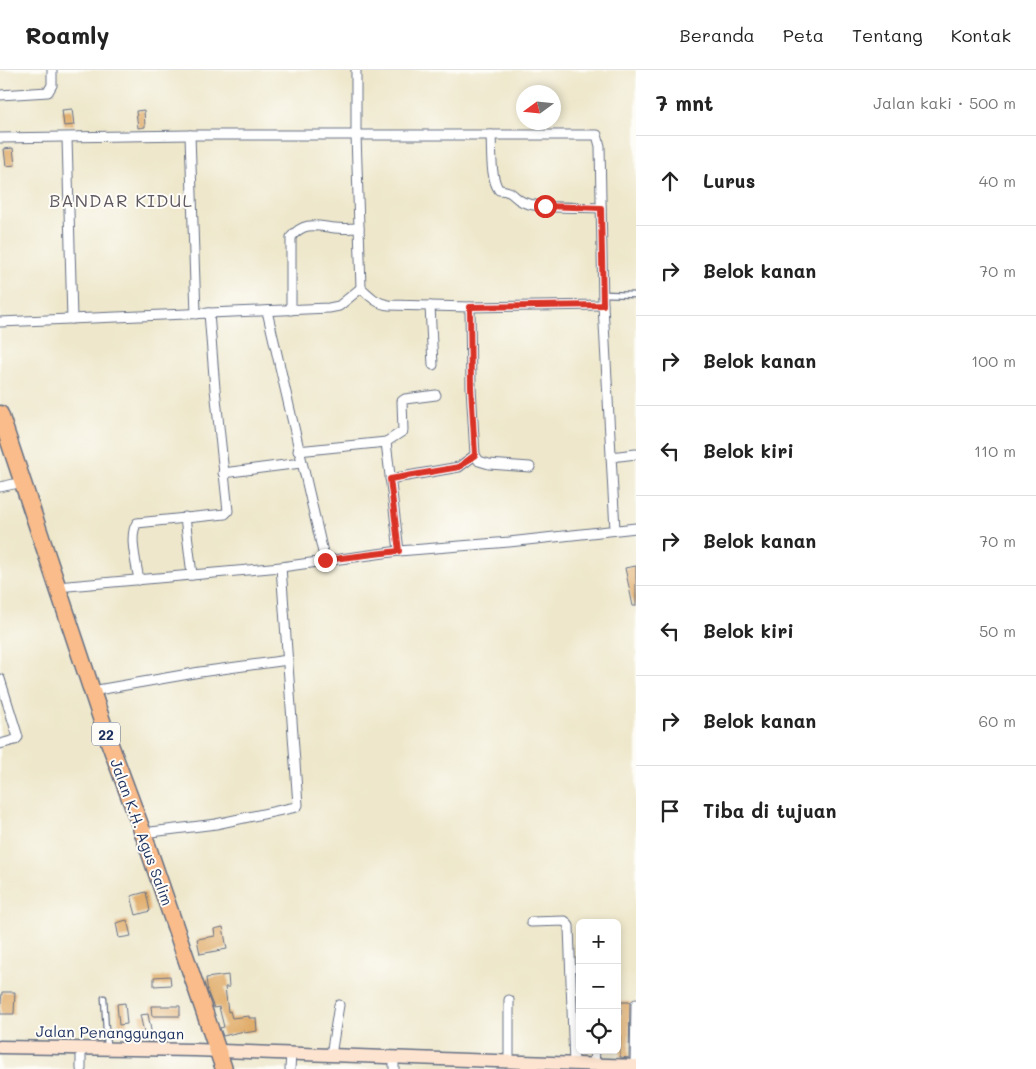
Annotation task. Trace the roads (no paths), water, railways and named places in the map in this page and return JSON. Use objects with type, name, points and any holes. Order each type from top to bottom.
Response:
[{"type":"highway","name":"Jalan K.H. Agus Salim","points":[[0,414],[92,691],[219,1052]]},
{"type":"highway","name":"22","points":[[219,1052],[224,1069]]},
{"type":"main road","name":"Jalan Penanggungan","points":[[0,1047],[107,1048],[330,1055],[394,1063],[482,1065],[509,1062],[545,1066],[574,1064],[631,1067]]},
{"type":"street","points":[[0,95],[48,92],[52,85],[52,70]]},
{"type":"street","points":[[356,70],[361,288],[382,305],[470,307],[603,305]]},
{"type":"street","points":[[190,135],[196,314]]},
{"type":"street","points":[[0,138],[190,135],[597,135],[600,146],[603,305],[615,530]]},
{"type":"street","points":[[491,135],[495,185],[499,190],[509,191],[522,202],[545,206],[601,208]]},
{"type":"street","points":[[67,138],[72,319]]},
{"type":"street","points":[[291,310],[291,237],[298,229],[312,225],[359,228]]},
{"type":"street","points":[[0,322],[334,307],[348,300],[361,288]]},
{"type":"street","points":[[430,306],[433,365]]},
{"type":"street","points":[[470,307],[471,387],[475,455],[479,462],[530,467]]},
{"type":"street","points":[[266,311],[325,560]]},
{"type":"street","points":[[139,580],[133,540],[134,527],[137,523],[225,514],[228,511],[209,313]]},
{"type":"street","points":[[298,450],[386,442],[403,431],[402,401],[436,395]]},
{"type":"street","points":[[386,442],[399,551]]},
{"type":"street","points":[[611,457],[636,454]]},
{"type":"street","points":[[390,479],[459,467],[475,455]]},
{"type":"street","points":[[224,473],[301,463]]},
{"type":"street","points":[[0,487],[23,482]]},
{"type":"street","points":[[185,517],[192,576]]},
{"type":"street","points":[[57,587],[281,567],[399,551],[509,542],[636,528]]},
{"type":"street","points":[[143,833],[216,824],[298,805],[281,567]]},
{"type":"street","points":[[92,691],[200,672],[288,660]]},
{"type":"street","points":[[0,679],[2,693],[18,737],[15,740],[0,744]]},
{"type":"street","points":[[531,922],[565,921],[569,926],[574,1064]]},
{"type":"street","points":[[509,1000],[509,1062]]},
{"type":"street","points":[[631,1067],[636,1004]]},
{"type":"street","points":[[330,1055],[339,1005]]},
{"type":"street","points":[[81,1048],[81,1069]]},
{"type":"street","points":[[290,1069],[291,1054]]},
{"type":"street","points":[[594,1065],[595,1054]]},
{"type":"lane","points":[[603,294],[636,295]]},
{"type":"lane","points":[[104,998],[107,1048]]},
{"type":"district","name":"BANDAR KIDUL","points":[[121,200]]}]
